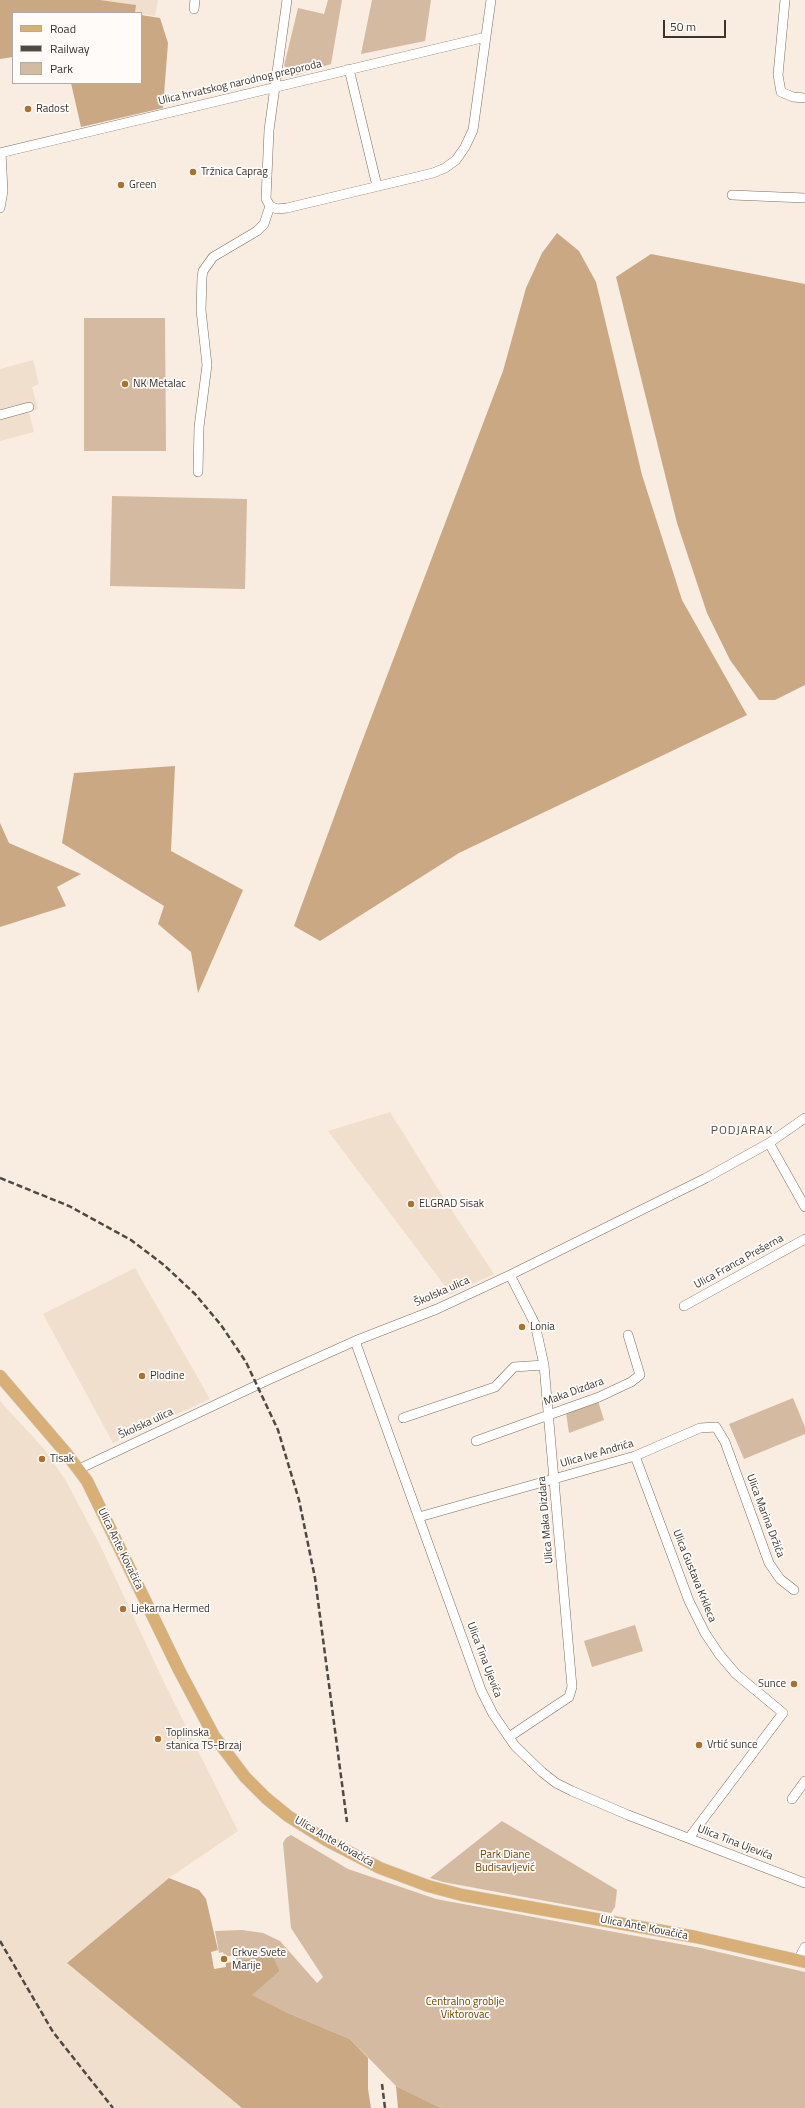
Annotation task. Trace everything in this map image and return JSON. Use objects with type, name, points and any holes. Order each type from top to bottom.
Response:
[{"type":"main road","name":"Ulica Ante Kovačića","points":[[0,1376],[79,1469],[214,1736],[245,1777],[266,1798],[288,1816],[326,1840],[380,1868],[428,1886],[462,1895],[703,1939],[801,1961]]},
{"type":"street","points":[[287,0],[268,130],[266,198],[270,206],[281,210],[438,171],[450,164],[462,152],[473,130],[491,0]]},
{"type":"street","points":[[785,0],[778,75],[781,92],[793,97],[805,98]]},
{"type":"street","name":"Ulica hrvatskog narodnog preporoda","points":[[1,153],[486,37]]},
{"type":"street","points":[[349,69],[376,186]]},
{"type":"street","points":[[0,208],[4,191],[1,153]]},
{"type":"street","points":[[732,195],[805,198]]},
{"type":"street","points":[[198,472],[199,421],[207,365],[201,310],[203,271],[213,256],[261,228],[264,224],[270,206]]},
{"type":"street","points":[[0,415],[29,407]]},
{"type":"street","name":"Školska ulica","points":[[79,1469],[355,1341],[437,1309],[510,1275],[639,1212],[769,1143],[805,1118]]},
{"type":"street","points":[[769,1143],[805,1207]]},
{"type":"street","name":"Ulica Franca Prešerna","points":[[684,1306],[805,1239]]},
{"type":"street","name":"Ulica Maka Dizdara","points":[[510,1275],[535,1324],[544,1365],[550,1414],[572,1692],[564,1700],[510,1737]]},
{"type":"street","name":"Maka Dizdara","points":[[476,1441],[599,1397],[631,1382],[640,1375],[628,1335]]},
{"type":"street","name":"Ulica Tina Ujevića","points":[[355,1341],[481,1690],[493,1714],[515,1746],[556,1783],[628,1815],[805,1883]]},
{"type":"street","points":[[403,1418],[495,1386],[514,1367],[544,1365]]},
{"type":"street","name":"Ulica Ive Andrića","points":[[419,1517],[635,1456],[700,1428],[716,1427],[725,1442]]},
{"type":"street","name":"Ulica Marina Držića","points":[[725,1442],[769,1563],[780,1579],[794,1590]]},
{"type":"street","name":"Ulica Gustava Krkleca","points":[[635,1456],[689,1601],[705,1633],[719,1654],[736,1674],[783,1714],[689,1838]]},
{"type":"street","points":[[792,1799],[805,1781]]},
{"type":"street","points":[[801,1961],[805,1947]]},
{"type":"shaded area","points":[[0,0],[100,0],[136,5],[135,12],[12,12],[12,57],[0,59]]},
{"type":"shaded area","points":[[100,0],[158,0],[155,16],[142,14],[142,12],[135,12],[136,5]]},
{"type":"shaded area","points":[[142,15],[160,18],[168,43],[163,108],[81,127],[71,84],[142,84]]},
{"type":"shaded area","points":[[557,233],[579,251],[596,282],[642,475],[682,600],[747,715],[459,853],[320,941],[294,926],[358,752],[503,371],[526,288],[542,253]]},
{"type":"shaded area","points":[[651,254],[805,284],[805,685],[775,700],[759,700],[730,660],[707,613],[677,523],[616,277]]},
{"type":"shaded area","points":[[33,360],[39,384],[32,387],[38,409],[29,412],[34,432],[0,441],[0,369]]},
{"type":"shaded area","points":[[175,766],[171,851],[243,890],[198,993],[191,952],[158,924],[164,906],[62,843],[74,773]]},
{"type":"shaded area","points":[[0,823],[9,843],[81,874],[57,887],[66,906],[0,927]]},
{"type":"shaded area","points":[[390,1112],[445,1200],[494,1274],[451,1294],[328,1131]]},
{"type":"shaded area","points":[[135,1268],[210,1399],[113,1443],[43,1314]]},
{"type":"shaded area","points":[[0,1401],[45,1450],[66,1481],[101,1547],[161,1676],[238,1831],[169,1878],[67,1963],[242,2108],[0,2108]]},
{"type":"shaded area","points":[[169,1878],[199,1890],[206,1899],[218,1950],[211,1952],[214,1969],[226,1967],[226,1963],[272,1955],[280,1971],[252,1995],[288,2013],[350,2039],[368,2058],[368,2089],[371,2108],[242,2108],[67,1963]]},
{"type":"shaded area","points":[[396,2086],[441,2108],[398,2108]]},
{"type":"green space","points":[[328,0],[342,0],[331,64],[297,75],[284,66],[298,8],[324,14]]},
{"type":"green space","points":[[372,0],[431,0],[425,41],[361,54]]},
{"type":"green space","name":"NK Metalac","points":[[84,318],[165,318],[166,451],[84,451]]},
{"type":"green space","points":[[112,496],[247,499],[245,589],[110,586]]},
{"type":"green space","points":[[793,1398],[805,1427],[805,1434],[744,1459],[729,1424]]},
{"type":"green space","points":[[598,1401],[604,1420],[569,1433],[566,1412]]},
{"type":"green space","points":[[635,1625],[643,1651],[592,1667],[584,1641]]},
{"type":"green space","name":"Park Diane Budisavljević","points":[[502,1821],[617,1890],[615,1907],[611,1913],[443,1882],[430,1878]]},
{"type":"green space","name":"Centralno groblje Viktorovac","points":[[291,1835],[348,1869],[436,1899],[701,1948],[805,1972],[805,2108],[441,2108],[396,2086],[350,2039],[288,2013],[251,1995],[280,1971],[272,1956],[237,1961],[235,1955],[224,1957],[223,1952],[219,1953],[215,1931],[242,1930],[263,1933],[280,1941],[317,1983],[323,1977],[291,1928],[283,1843],[286,1838]]},
{"type":"railway","points":[[0,1178],[69,1206],[131,1240],[164,1265],[195,1294],[221,1325],[246,1362],[278,1430],[299,1500],[315,1578],[347,1822]]},
{"type":"railway","points":[[0,1941],[53,2032],[113,2108]]},
{"type":"railway","points":[[382,2084],[385,2108]]},
{"type":"place","name":"Radost","points":[[28,109]]},
{"type":"place","name":"Tržnica Caprag","points":[[193,172]]},
{"type":"place","name":"Green","points":[[121,185]]},
{"type":"place","name":"NK Metalac","points":[[125,384]]},
{"type":"place","name":"ELGRAD Sisak","points":[[411,1204]]},
{"type":"place","name":"Lonia","points":[[522,1327]]},
{"type":"place","name":"Plodine","points":[[142,1376]]},
{"type":"place","name":"Tisak","points":[[42,1459]]},
{"type":"place","name":"Ljekarna Hermed","points":[[123,1609]]},
{"type":"place","name":"Sunce","points":[[794,1684]]},
{"type":"place","name":"Toplinska stanica TS-Brzaj","points":[[158,1739]]},
{"type":"place","name":"Vrtić sunce","points":[[699,1745]]},
{"type":"place","name":"Crkve Svete Marije","points":[[224,1959]]},
{"type":"district","name":"PODJARAK","points":[[742,1131]]}]
